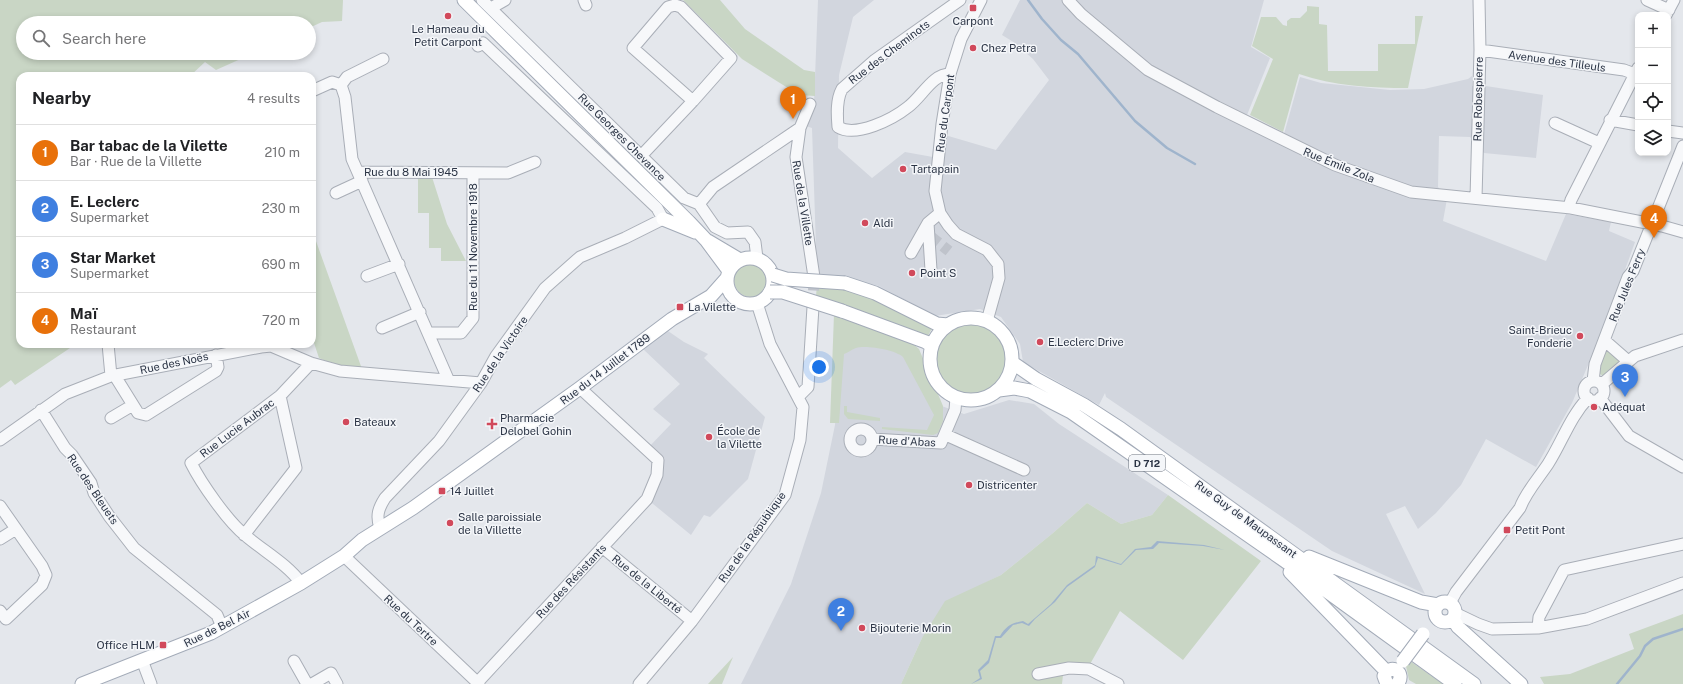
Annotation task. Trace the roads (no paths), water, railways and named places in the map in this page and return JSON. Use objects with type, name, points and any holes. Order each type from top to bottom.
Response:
[{"type":"main road","points":[[464,0],[702,237],[728,274]]},
{"type":"main road","points":[[662,219],[702,237],[740,260]]},
{"type":"main road","points":[[751,257],[757,258],[767,264],[773,275],[773,287],[770,292],[758,303],[746,304],[732,296],[727,284],[728,274],[733,264],[740,260],[751,257]]},
{"type":"main road","name":"Rue du 14 Juillet 1789","points":[[344,556],[362,540],[413,508],[580,388],[672,318],[711,296],[728,274]]},
{"type":"main road","points":[[773,275],[786,279],[845,283],[875,293],[937,324],[948,325]]},
{"type":"main road","points":[[770,292],[783,292],[842,311],[926,342],[932,346]]},
{"type":"main road","name":"Rue du 14 Juillet 1789","points":[[711,296],[732,296]]},
{"type":"main road","points":[[974,318],[987,322],[998,328],[1007,338],[1012,350],[1012,363],[1008,377],[999,390],[990,396],[978,400],[956,398],[945,391],[937,382],[932,371],[930,358],[932,346],[938,334],[948,325],[961,320],[974,318]]},
{"type":"main road","name":"Rue Guy de Maupassant","points":[[1012,363],[1036,379],[1084,405],[1121,429],[1474,684]]},
{"type":"main road","name":"Rue Guy de Maupassant","points":[[999,390],[1014,388],[1030,391],[1071,412],[1285,561],[1455,684]]},
{"type":"main road","points":[[1260,530],[1319,562],[1421,602],[1449,610],[1458,627],[1521,684]]},
{"type":"main road","name":"Rue de Bel Air","points":[[82,684],[176,648],[222,627],[302,583],[344,556]]},
{"type":"main road","points":[[1285,561],[1289,571],[1392,677],[1423,634],[1437,619],[1445,623],[1449,610]]},
{"type":"street","name":"Rue Georges Chevance","points":[[482,0],[684,198],[698,204],[715,227],[727,234],[748,232],[755,242],[757,258]]},
{"type":"street","points":[[491,8],[505,0]]},
{"type":"street","name":"Rue des Cheminots","points":[[950,74],[943,74],[937,78],[909,107],[889,119],[858,130],[844,131],[838,127],[838,105],[842,88],[875,60],[960,0]]},
{"type":"street","name":"Rue du Carpont","points":[[981,0],[961,39],[950,74],[942,124],[935,191],[940,213],[956,234],[987,250],[998,264],[999,278],[987,322]]},
{"type":"street","name":"Rue Émile Zola","points":[[1068,0],[1081,14],[1148,70],[1217,108],[1302,150],[1335,164],[1411,192],[1569,207],[1683,232]]},
{"type":"street","name":"Rue Robespierre","points":[[1476,198],[1480,50],[1479,0]]},
{"type":"street","points":[[1647,0],[1669,8]]},
{"type":"street","points":[[641,156],[693,101],[731,58],[681,7],[675,5],[668,7],[633,48],[693,101]]},
{"type":"street","points":[[478,46],[483,42],[657,208],[662,219]]},
{"type":"street","name":"Avenue des Tilleuls","points":[[1480,50],[1635,71]]},
{"type":"street","points":[[341,85],[347,77],[383,59]]},
{"type":"street","points":[[1569,207],[1570,200],[1635,73]]},
{"type":"street","points":[[316,89],[332,82],[341,85]]},
{"type":"street","points":[[341,85],[345,97],[352,159],[448,379]]},
{"type":"street","name":"Rue de la Villette","points":[[810,104],[800,128],[796,157],[814,277]]},
{"type":"street","points":[[1610,120],[1635,124]]},
{"type":"street","points":[[1555,123],[1599,143]]},
{"type":"street","points":[[698,204],[713,187],[800,128]]},
{"type":"street","points":[[1671,131],[1683,133]]},
{"type":"street","name":"Rue Jules Ferry","points":[[1600,398],[1604,393],[1597,383],[1595,364],[1628,277],[1633,271],[1651,224],[1680,158],[1683,146]]},
{"type":"street","name":"Rue du 8 Mai 1945","points":[[360,177],[508,173],[535,162]]},
{"type":"street","name":"Rue du 11 Novembre 1918","points":[[429,333],[461,333],[473,318],[473,173]]},
{"type":"street","points":[[336,193],[360,177]]},
{"type":"street","points":[[911,253],[928,223],[940,213]]},
{"type":"street","name":"Rue de la Victoire","points":[[380,528],[376,518],[379,508],[385,498],[439,441],[481,383],[496,356],[546,288],[580,257],[626,238],[662,219]]},
{"type":"street","points":[[928,223],[931,270]]},
{"type":"street","points":[[366,276],[399,264]]},
{"type":"street","name":"Rue de la République","points":[[639,684],[692,621],[785,494],[800,440],[803,407],[799,396],[770,344],[758,303]]},
{"type":"street","points":[[799,396],[808,387],[812,307]]},
{"type":"street","points":[[382,328],[420,312]]},
{"type":"street","points":[[1604,340],[1628,361]]},
{"type":"street","points":[[1597,383],[1608,380],[1628,361],[1643,353],[1683,340]]},
{"type":"street","points":[[109,348],[113,376],[138,413],[146,415],[216,371],[218,367],[216,355]]},
{"type":"street","name":"Rue des Noës","points":[[0,440],[65,394],[113,376],[254,348]]},
{"type":"street","name":"Rue des Noës","points":[[278,348],[311,363],[340,371],[481,383]]},
{"type":"street","name":"Rue Lucie Aubrac","points":[[244,535],[199,479],[191,463],[280,396],[311,363]]},
{"type":"street","name":"Rue Jules Ferry","points":[[1449,610],[1520,508],[1523,500],[1547,465],[1574,416],[1588,398],[1585,390],[1587,384],[1597,383]]},
{"type":"street","name":"Rue des Résistants","points":[[478,683],[647,499],[657,475],[658,460],[580,388]]},
{"type":"street","points":[[280,396],[296,468],[244,535],[292,570],[302,583]]},
{"type":"street","name":"Rue d'Abas","points":[[872,439],[929,444],[941,443],[946,435],[955,410],[956,398]]},
{"type":"street","points":[[1588,398],[1594,400],[1600,398],[1629,436],[1683,467]]},
{"type":"street","points":[[112,418],[133,405]]},
{"type":"street","name":"Rue des Bleuets","points":[[41,410],[65,448],[72,455],[91,483],[94,493],[109,516],[134,548],[217,615],[222,627]]},
{"type":"street","points":[[946,435],[1024,470]]},
{"type":"street","points":[[0,506],[42,566],[46,575],[42,585],[3,615]]},
{"type":"street","points":[[0,539],[16,529]]},
{"type":"street","points":[[1538,628],[1539,616],[1564,570],[1683,544]]},
{"type":"street","name":"Rue de la Liberté","points":[[602,547],[692,621]]},
{"type":"street","name":"Rue du Tertre","points":[[344,556],[478,683]]},
{"type":"street","points":[[1449,610],[1492,629],[1538,628],[1587,619],[1683,583]]},
{"type":"street","points":[[142,660],[151,684]]},
{"type":"street","points":[[294,661],[307,684]]},
{"type":"street","points":[[1038,674],[1069,668],[1089,669],[1118,684]]},
{"type":"street","points":[[312,684],[331,673],[337,684]]},
{"type":"water","points":[[1157,541],[1204,545],[1225,550],[1203,546],[1159,543],[1153,549],[1136,550],[1121,565],[1098,558],[1095,567],[1067,587],[1055,602],[1029,626],[1022,623],[1013,625],[1001,638],[996,638],[989,663],[980,671],[982,679],[971,684],[980,678],[978,670],[988,660],[995,636],[1000,636],[1007,627],[1016,623],[1023,621],[1028,624],[1051,604],[1067,585],[1095,565],[1096,556],[1121,564],[1135,549],[1151,547]]},
{"type":"waterway","points":[[1028,0],[1042,19],[1061,40],[1078,54],[1135,121],[1167,148],[1195,164]]},
{"type":"waterway","points":[[1617,684],[1640,656],[1645,646],[1653,639],[1683,629]]},
{"type":"tunnel","points":[[930,236],[949,251]]},
{"type":"tunnel","points":[[813,307],[814,277]]},
{"type":"place","name":"Carpont","points":[[973,8]]},
{"type":"place","name":"Le Hameau du Petit Carpont","points":[[448,16]]},
{"type":"place","name":"Chez Petra","points":[[973,48]]},
{"type":"place","name":"Bar tabac de la Vilette","points":[[793,119]]},
{"type":"place","name":"Tartapain","points":[[903,169]]},
{"type":"place","name":"Aldi","points":[[865,223]]},
{"type":"place","name":"Maï","points":[[1654,238]]},
{"type":"place","name":"Point S","points":[[912,273]]},
{"type":"place","name":"La Vilette","points":[[680,307]]},
{"type":"place","name":"Saint-Brieuc Fonderie","points":[[1580,336]]},
{"type":"place","name":"E.Leclerc Drive","points":[[1040,342]]},
{"type":"place","name":"Star Market","points":[[1625,397]]},
{"type":"place","name":"Adéquat","points":[[1594,407]]},
{"type":"place","name":"Bateaux","points":[[346,422]]},
{"type":"place","name":"Pharmacie Delobel Gohin","points":[[492,424]]},
{"type":"place","name":"École de la Vilette","points":[[709,437]]},
{"type":"place","name":"Districenter","points":[[969,485]]},
{"type":"place","name":"14 Juillet","points":[[442,491]]},
{"type":"place","name":"Salle paroissiale de la Villette","points":[[450,523]]},
{"type":"place","name":"Petit Pont","points":[[1507,530]]},
{"type":"place","name":"Bijouterie Morin","points":[[862,628]]},
{"type":"place","name":"E. Leclerc","points":[[841,631]]},
{"type":"place","name":"Office HLM","points":[[163,645]]}]
